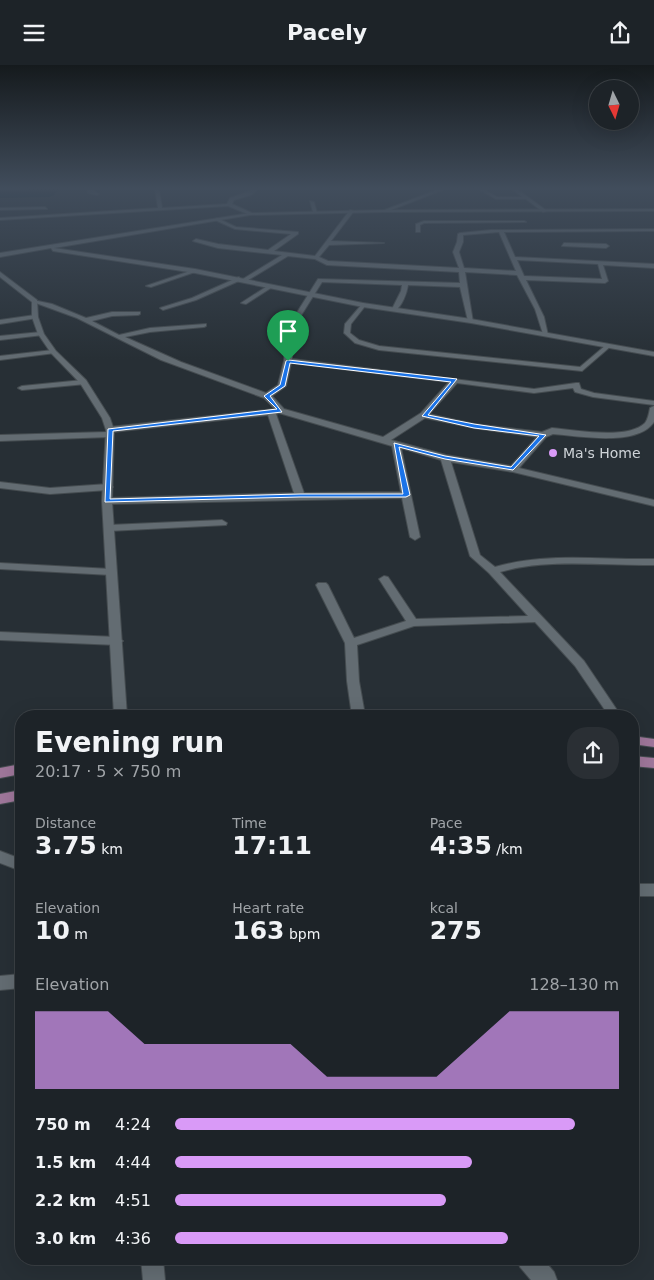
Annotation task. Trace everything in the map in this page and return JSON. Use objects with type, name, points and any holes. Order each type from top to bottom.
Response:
[{"type":"main road","points":[[639,741],[654,743]]},
{"type":"main road","points":[[639,762],[654,763]]},
{"type":"main road","points":[[0,767],[15,768]]},
{"type":"main road","points":[[0,773],[15,770]]},
{"type":"main road","points":[[1,799],[15,796]]},
{"type":"street","points":[[0,255],[50,246]]},
{"type":"street","points":[[217,246],[316,258],[326,263],[462,270],[605,281],[600,263]]},
{"type":"street","points":[[269,252],[278,246]]},
{"type":"street","points":[[316,258],[326,246]]},
{"type":"street","points":[[459,246],[456,252],[462,270],[463,285],[471,321]]},
{"type":"street","points":[[508,246],[543,319],[546,334]]},
{"type":"street","points":[[564,246],[574,261]]},
{"type":"street","points":[[593,246],[606,246]]},
{"type":"street","points":[[42,247],[242,279],[364,305],[471,321],[654,354]]},
{"type":"street","points":[[163,308],[194,299],[242,279],[286,255]]},
{"type":"street","points":[[514,258],[654,266]]},
{"type":"street","points":[[267,396],[282,386],[288,361],[289,330],[320,280],[326,263]]},
{"type":"street","points":[[148,286],[195,271]]},
{"type":"street","points":[[0,274],[35,301],[54,306],[86,320],[152,353],[267,396],[276,411],[300,496]]},
{"type":"street","points":[[320,280],[463,285]]},
{"type":"street","points":[[395,309],[404,291],[405,283]]},
{"type":"street","points":[[244,303],[271,286]]},
{"type":"street","points":[[35,301],[35,317],[41,334],[53,352],[83,382],[106,418],[110,432],[107,501],[121,710]]},
{"type":"street","points":[[364,305],[348,324],[347,333],[351,338],[370,345],[396,351],[582,369]]},
{"type":"street","points":[[86,320],[108,314],[138,313]]},
{"type":"street","points":[[0,322],[35,317]]},
{"type":"street","points":[[117,337],[155,329],[204,325]]},
{"type":"street","points":[[0,337],[41,334]]},
{"type":"street","points":[[608,346],[582,369],[576,385],[578,390],[593,395],[654,403]]},
{"type":"street","points":[[0,358],[53,352]]},
{"type":"street","points":[[288,361],[534,391],[576,385]]},
{"type":"street","points":[[383,441],[424,415],[455,381]]},
{"type":"street","points":[[22,388],[83,382]]},
{"type":"street","points":[[513,469],[543,435],[552,431],[608,434],[631,433],[649,423],[654,408]]},
{"type":"street","points":[[0,438],[110,432],[276,411],[445,458],[513,469],[654,503]]},
{"type":"street","points":[[424,415],[474,426],[543,435]]},
{"type":"street","points":[[396,444],[415,537]]},
{"type":"street","points":[[445,458],[475,555],[493,571],[580,664],[611,710]]},
{"type":"street","points":[[0,485],[50,491],[108,487]]},
{"type":"street","points":[[107,501],[406,495]]},
{"type":"street","points":[[109,528],[222,523]]},
{"type":"street","points":[[493,571],[517,564],[546,561],[654,562]]},
{"type":"street","points":[[0,566],[111,573]]},
{"type":"street","points":[[384,579],[413,623]]},
{"type":"street","points":[[322,585],[351,643],[353,681],[357,710]]},
{"type":"street","points":[[351,643],[413,623],[490,619],[538,619]]},
{"type":"street","points":[[0,635],[117,641]]},
{"type":"street","points":[[0,857],[15,863]]},
{"type":"street","points":[[639,890],[654,890]]},
{"type":"street","points":[[0,983],[15,982]]},
{"type":"street","points":[[153,1265],[154,1280]]},
{"type":"street","points":[[533,1265],[546,1280]]},
{"type":"place","name":"Ma's Home","points":[[553,453]]},
{"type":"route","points":[[288,361],[455,381],[424,415],[474,426],[543,435],[513,469],[445,458],[396,444],[406,495],[107,501],[110,430],[281,411],[267,396],[282,386],[288,361]]}]
